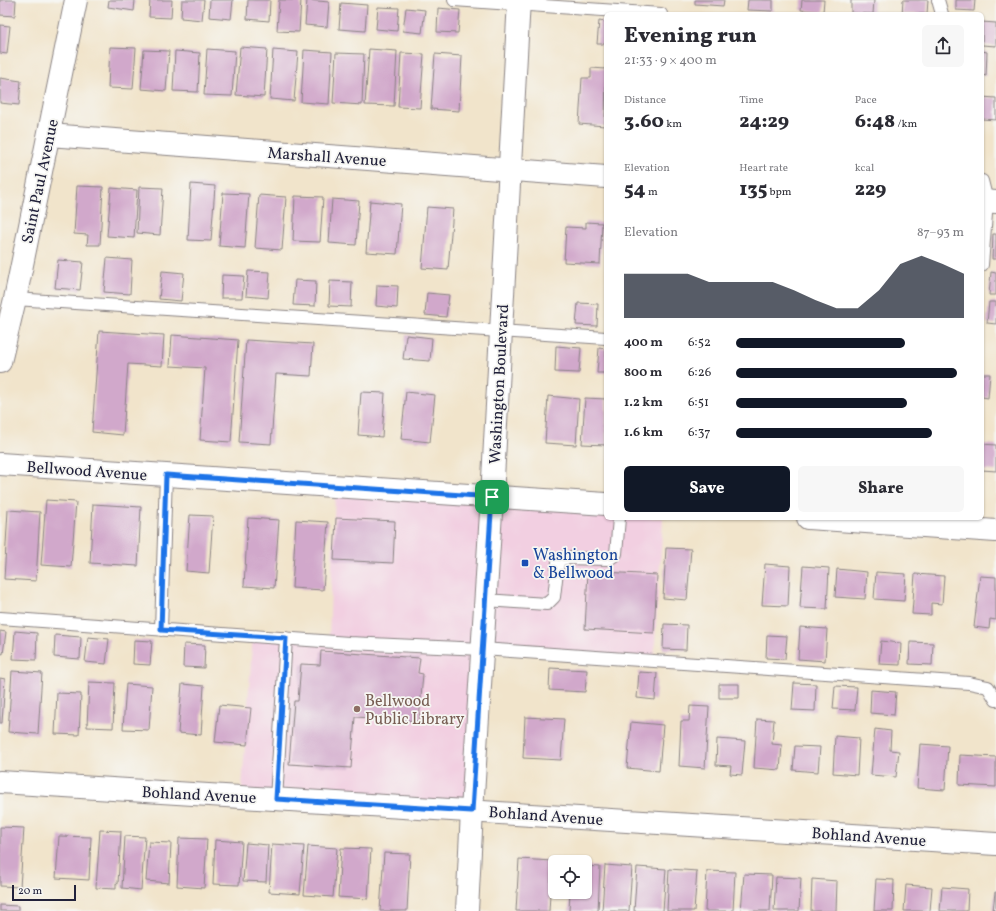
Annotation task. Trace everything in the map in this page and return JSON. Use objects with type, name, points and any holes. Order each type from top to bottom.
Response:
[{"type":"street","name":"Saint Paul Avenue","points":[[0,362],[15,299],[76,0]]},
{"type":"street","name":"Washington Boulevard","points":[[467,911],[492,497],[519,2]]},
{"type":"street","name":"Marshall Avenue","points":[[49,135],[604,177]]},
{"type":"street","name":"Bellwood Avenue","points":[[0,464],[604,504]]},
{"type":"street","points":[[837,520],[996,531]]},
{"type":"street","name":"Bohland Avenue","points":[[0,782],[996,844]]},
{"type":"lane","points":[[454,0],[519,2],[638,12]]},
{"type":"lane","points":[[938,0],[941,12]]},
{"type":"lane","points":[[984,237],[987,196]]},
{"type":"lane","points":[[15,299],[604,338]]},
{"type":"lane","points":[[161,630],[166,475]]},
{"type":"lane","points":[[485,600],[547,604],[554,597],[558,562],[563,558],[609,559],[616,554],[619,520]]},
{"type":"lane","points":[[0,618],[161,630],[482,649],[969,682],[988,687],[996,700]]},
{"type":"lane","points":[[276,799],[286,638]]},
{"type":"shaded area","points":[[335,492],[489,500],[468,813],[241,801],[253,633],[329,637]]},
{"type":"shaded area","points":[[495,501],[604,509],[604,520],[663,520],[654,658],[485,647]]},
{"type":"building","points":[[0,0],[16,0],[15,16],[0,15]]},
{"type":"building","points":[[109,0],[135,0],[134,11],[108,7]]},
{"type":"building","points":[[150,0],[172,0],[171,18],[149,17]]},
{"type":"building","points":[[182,0],[204,0],[202,20],[181,18]]},
{"type":"building","points":[[210,0],[233,0],[231,19],[209,17]]},
{"type":"building","points":[[248,0],[270,0],[269,21],[247,19]]},
{"type":"building","points":[[279,0],[301,0],[299,32],[277,31]]},
{"type":"building","points":[[307,0],[329,2],[327,27],[305,25]]},
{"type":"building","points":[[695,0],[724,0],[723,6],[695,4]]},
{"type":"building","points":[[748,0],[773,0],[773,11],[747,10]]},
{"type":"building","points":[[802,0],[824,0],[823,12],[801,10]]},
{"type":"building","points":[[851,0],[874,0],[873,12],[851,12]]},
{"type":"building","points":[[903,0],[928,0],[927,12],[902,12]]},
{"type":"building","points":[[956,0],[975,0],[974,11],[956,10]]},
{"type":"building","points":[[341,3],[367,5],[365,31],[339,29]]},
{"type":"building","points":[[378,7],[399,8],[397,31],[376,29]]},
{"type":"building","points":[[406,8],[425,10],[422,33],[403,31]]},
{"type":"building","points":[[438,8],[460,10],[458,33],[437,32]]},
{"type":"building","points":[[599,21],[604,22],[604,44],[597,44]]},
{"type":"building","points":[[984,22],[996,23],[996,46],[984,45]]},
{"type":"building","points":[[0,25],[10,26],[7,54],[0,53]]},
{"type":"building","points":[[110,47],[136,48],[133,89],[108,88]]},
{"type":"building","points":[[240,47],[267,49],[264,97],[236,95]]},
{"type":"building","points":[[207,49],[235,51],[232,96],[204,95]]},
{"type":"building","points":[[369,49],[397,51],[394,106],[365,105]]},
{"type":"building","points":[[144,50],[169,51],[166,91],[141,89]]},
{"type":"building","points":[[273,50],[298,52],[294,101],[270,99]]},
{"type":"building","points":[[304,50],[332,52],[329,104],[301,102]]},
{"type":"building","points":[[175,51],[200,53],[198,92],[173,91]]},
{"type":"building","points":[[984,51],[987,52],[986,76],[984,76]]},
{"type":"building","points":[[336,53],[364,54],[362,105],[333,103]]},
{"type":"building","points":[[401,53],[424,54],[420,108],[398,107]]},
{"type":"building","points":[[435,54],[462,56],[459,111],[431,109]]},
{"type":"building","points":[[591,68],[604,69],[604,126],[579,124],[582,78],[591,78]]},
{"type":"building","points":[[0,78],[21,81],[19,105],[0,103]]},
{"type":"building","points":[[984,97],[996,98],[996,120],[984,119]]},
{"type":"building","points":[[191,184],[215,186],[211,241],[188,240]]},
{"type":"building","points":[[77,186],[103,187],[100,245],[87,245],[88,235],[74,234]]},
{"type":"building","points":[[139,187],[163,188],[160,235],[137,233]]},
{"type":"building","points":[[111,188],[137,190],[134,238],[107,236]]},
{"type":"building","points":[[223,193],[249,194],[245,248],[219,246]]},
{"type":"building","points":[[259,195],[286,197],[282,250],[255,248]]},
{"type":"building","points":[[295,196],[323,197],[320,242],[293,241]]},
{"type":"building","points":[[332,199],[359,201],[356,245],[329,243]]},
{"type":"building","points":[[370,201],[401,204],[397,254],[366,252]]},
{"type":"building","points":[[427,207],[453,209],[448,270],[422,268]]},
{"type":"building","points":[[586,222],[602,223],[600,264],[564,262],[566,227],[586,228]]},
{"type":"building","points":[[993,234],[996,234],[996,259],[992,259]]},
{"type":"building","points":[[107,258],[132,260],[130,294],[104,292]]},
{"type":"building","points":[[58,260],[83,262],[80,290],[55,288]]},
{"type":"building","points":[[162,271],[184,273],[181,301],[159,299]]},
{"type":"building","points":[[248,271],[270,272],[268,298],[246,296]]},
{"type":"building","points":[[991,272],[996,273],[996,295],[989,295]]},
{"type":"building","points":[[222,275],[244,276],[242,298],[221,298]]},
{"type":"building","points":[[295,280],[316,281],[315,306],[293,305]]},
{"type":"building","points":[[330,281],[352,282],[351,307],[329,306]]},
{"type":"building","points":[[377,285],[398,286],[397,308],[376,306]]},
{"type":"building","points":[[427,293],[449,295],[446,317],[425,315]]},
{"type":"building","points":[[989,302],[996,302],[996,324],[987,323]]},
{"type":"building","points":[[578,303],[598,304],[597,326],[576,325]]},
{"type":"building","points":[[99,331],[164,335],[162,366],[128,364],[123,435],[92,432]]},
{"type":"building","points":[[172,335],[238,340],[231,442],[200,440],[205,368],[170,366]]},
{"type":"building","points":[[406,335],[432,338],[430,361],[403,359]]},
{"type":"building","points":[[246,340],[313,344],[311,376],[276,374],[271,444],[239,442]]},
{"type":"building","points":[[556,346],[581,348],[579,373],[555,372]]},
{"type":"building","points":[[599,348],[604,349],[604,373],[597,373]]},
{"type":"building","points":[[984,374],[990,374],[988,398],[984,397]]},
{"type":"building","points":[[361,392],[385,393],[382,437],[358,435]]},
{"type":"building","points":[[406,392],[435,395],[430,442],[401,439]]},
{"type":"building","points":[[548,396],[579,399],[576,445],[545,443]]},
{"type":"building","points":[[585,398],[604,399],[604,445],[582,444]]},
{"type":"building","points":[[984,444],[996,445],[996,471],[984,470]]},
{"type":"building","points":[[46,500],[76,502],[71,567],[41,565]]},
{"type":"building","points":[[93,504],[141,507],[138,566],[90,563]]},
{"type":"building","points":[[8,510],[40,512],[36,581],[4,579]]},
{"type":"building","points":[[190,515],[213,516],[209,573],[186,571]]},
{"type":"building","points":[[248,518],[279,520],[274,588],[244,586]]},
{"type":"building","points":[[336,518],[395,521],[393,563],[334,560]]},
{"type":"building","points":[[296,520],[328,522],[323,590],[292,588]]},
{"type":"building","points":[[666,548],[691,549],[687,600],[663,598]]},
{"type":"building","points":[[765,564],[790,566],[788,606],[762,605]]},
{"type":"building","points":[[803,566],[829,568],[827,609],[800,608]]},
{"type":"building","points":[[837,569],[867,572],[865,599],[835,597]]},
{"type":"building","points":[[588,571],[657,575],[654,633],[585,629]]},
{"type":"building","points":[[876,572],[906,574],[904,601],[874,599]]},
{"type":"building","points":[[915,574],[944,576],[942,604],[931,603],[931,615],[912,614]]},
{"type":"building","points":[[980,576],[996,577],[996,620],[990,619],[989,629],[974,627]]},
{"type":"building","points":[[664,624],[687,625],[686,650],[663,649]]},
{"type":"building","points":[[800,627],[827,629],[825,661],[798,659]]},
{"type":"building","points":[[0,631],[6,632],[3,654],[0,653]]},
{"type":"building","points":[[15,631],[37,633],[36,660],[13,659]]},
{"type":"building","points":[[55,635],[81,637],[80,659],[54,657]]},
{"type":"building","points":[[767,635],[787,636],[785,659],[766,658]]},
{"type":"building","points":[[88,637],[109,639],[106,664],[85,662]]},
{"type":"building","points":[[134,640],[152,641],[150,665],[133,664]]},
{"type":"building","points":[[881,641],[901,643],[900,665],[879,664]]},
{"type":"building","points":[[910,642],[933,643],[932,665],[909,664]]},
{"type":"building","points":[[184,644],[205,645],[204,668],[183,667]]},
{"type":"building","name":"Bellwood Public Library","points":[[321,651],[420,658],[418,673],[423,674],[419,721],[355,717],[351,768],[289,764],[294,701],[298,701],[301,664],[320,665]]},
{"type":"building","points":[[550,668],[587,670],[585,692],[549,690]]},
{"type":"building","points":[[12,671],[42,673],[38,734],[8,732]]},
{"type":"building","points":[[639,672],[657,673],[655,700],[637,698]]},
{"type":"building","points":[[0,678],[5,679],[2,723],[0,723]]},
{"type":"building","points":[[89,682],[115,683],[113,728],[87,727]]},
{"type":"building","points":[[794,683],[816,684],[815,711],[792,710]]},
{"type":"building","points":[[126,684],[152,686],[149,730],[123,729]]},
{"type":"building","points":[[182,684],[204,686],[201,735],[178,733]]},
{"type":"building","points":[[719,684],[739,684],[739,698],[719,698]]},
{"type":"building","points":[[835,686],[857,687],[855,710],[833,709]]},
{"type":"building","points":[[871,690],[896,692],[894,715],[870,713]]},
{"type":"building","points":[[57,693],[81,694],[79,735],[55,734]]},
{"type":"building","points":[[219,705],[251,708],[247,745],[215,742]]},
{"type":"building","points":[[690,706],[709,707],[705,768],[679,766],[681,721],[689,721]]},
{"type":"building","points":[[525,717],[564,719],[561,760],[523,758]]},
{"type":"building","points":[[757,719],[774,720],[772,744],[782,745],[780,770],[754,768]]},
{"type":"building","points":[[631,722],[663,725],[659,771],[627,768]]},
{"type":"building","points":[[875,729],[891,731],[890,750],[899,751],[896,777],[871,775]]},
{"type":"building","points":[[835,736],[859,738],[857,775],[833,773]]},
{"type":"building","points":[[717,739],[745,741],[742,775],[730,774],[731,766],[716,765]]},
{"type":"building","points":[[920,744],[948,746],[945,790],[917,788]]},
{"type":"building","points":[[795,746],[820,747],[818,772],[793,770]]},
{"type":"building","points":[[960,755],[996,757],[996,787],[959,785]]},
{"type":"building","points":[[0,827],[24,828],[20,887],[0,886]]},
{"type":"building","points":[[100,830],[121,831],[118,884],[116,883],[116,889],[96,888]]},
{"type":"building","points":[[59,836],[91,837],[89,880],[56,878]]},
{"type":"building","points":[[125,836],[145,837],[141,890],[122,888]]},
{"type":"building","points":[[179,838],[207,839],[204,888],[177,886]]},
{"type":"building","points":[[215,840],[242,842],[239,885],[213,884]]},
{"type":"building","points":[[149,842],[171,843],[169,883],[146,881]]},
{"type":"building","points":[[246,843],[268,845],[266,882],[243,881]]},
{"type":"building","points":[[272,844],[304,846],[300,894],[269,892]]},
{"type":"building","points":[[308,846],[337,848],[333,897],[304,895]]},
{"type":"building","points":[[341,848],[371,849],[368,899],[338,897]]},
{"type":"building","points":[[384,853],[410,854],[407,911],[380,911]]},
{"type":"building","points":[[519,859],[548,861],[549,911],[516,911]]},
{"type":"building","points":[[605,865],[632,867],[629,911],[602,911]]},
{"type":"building","points":[[592,866],[600,867],[598,911],[569,911],[570,899],[592,899]]},
{"type":"building","points":[[637,867],[666,869],[663,911],[634,911]]},
{"type":"building","points":[[669,869],[697,871],[694,911],[667,911]]},
{"type":"building","points":[[707,871],[735,872],[733,911],[705,911]]},
{"type":"building","points":[[744,874],[772,875],[770,911],[741,911]]},
{"type":"building","points":[[776,877],[801,878],[799,911],[774,911]]},
{"type":"building","points":[[812,879],[837,881],[836,911],[811,911]]},
{"type":"building","points":[[876,879],[894,880],[893,911],[874,911]]},
{"type":"building","points":[[906,885],[932,887],[930,911],[904,911]]},
{"type":"building","points":[[942,887],[968,889],[967,911],[940,911]]},
{"type":"building","points":[[995,892],[996,911],[993,911]]},
{"type":"building","points":[[0,905],[18,906],[18,911],[0,911]]},
{"type":"place","name":"Washington & Bellwood","points":[[525,563]]},
{"type":"place","name":"Bellwood Public Library","points":[[357,709]]},
{"type":"route","points":[[166,475],[492,497],[472,811],[276,799],[286,638],[161,630],[166,475]]}]
